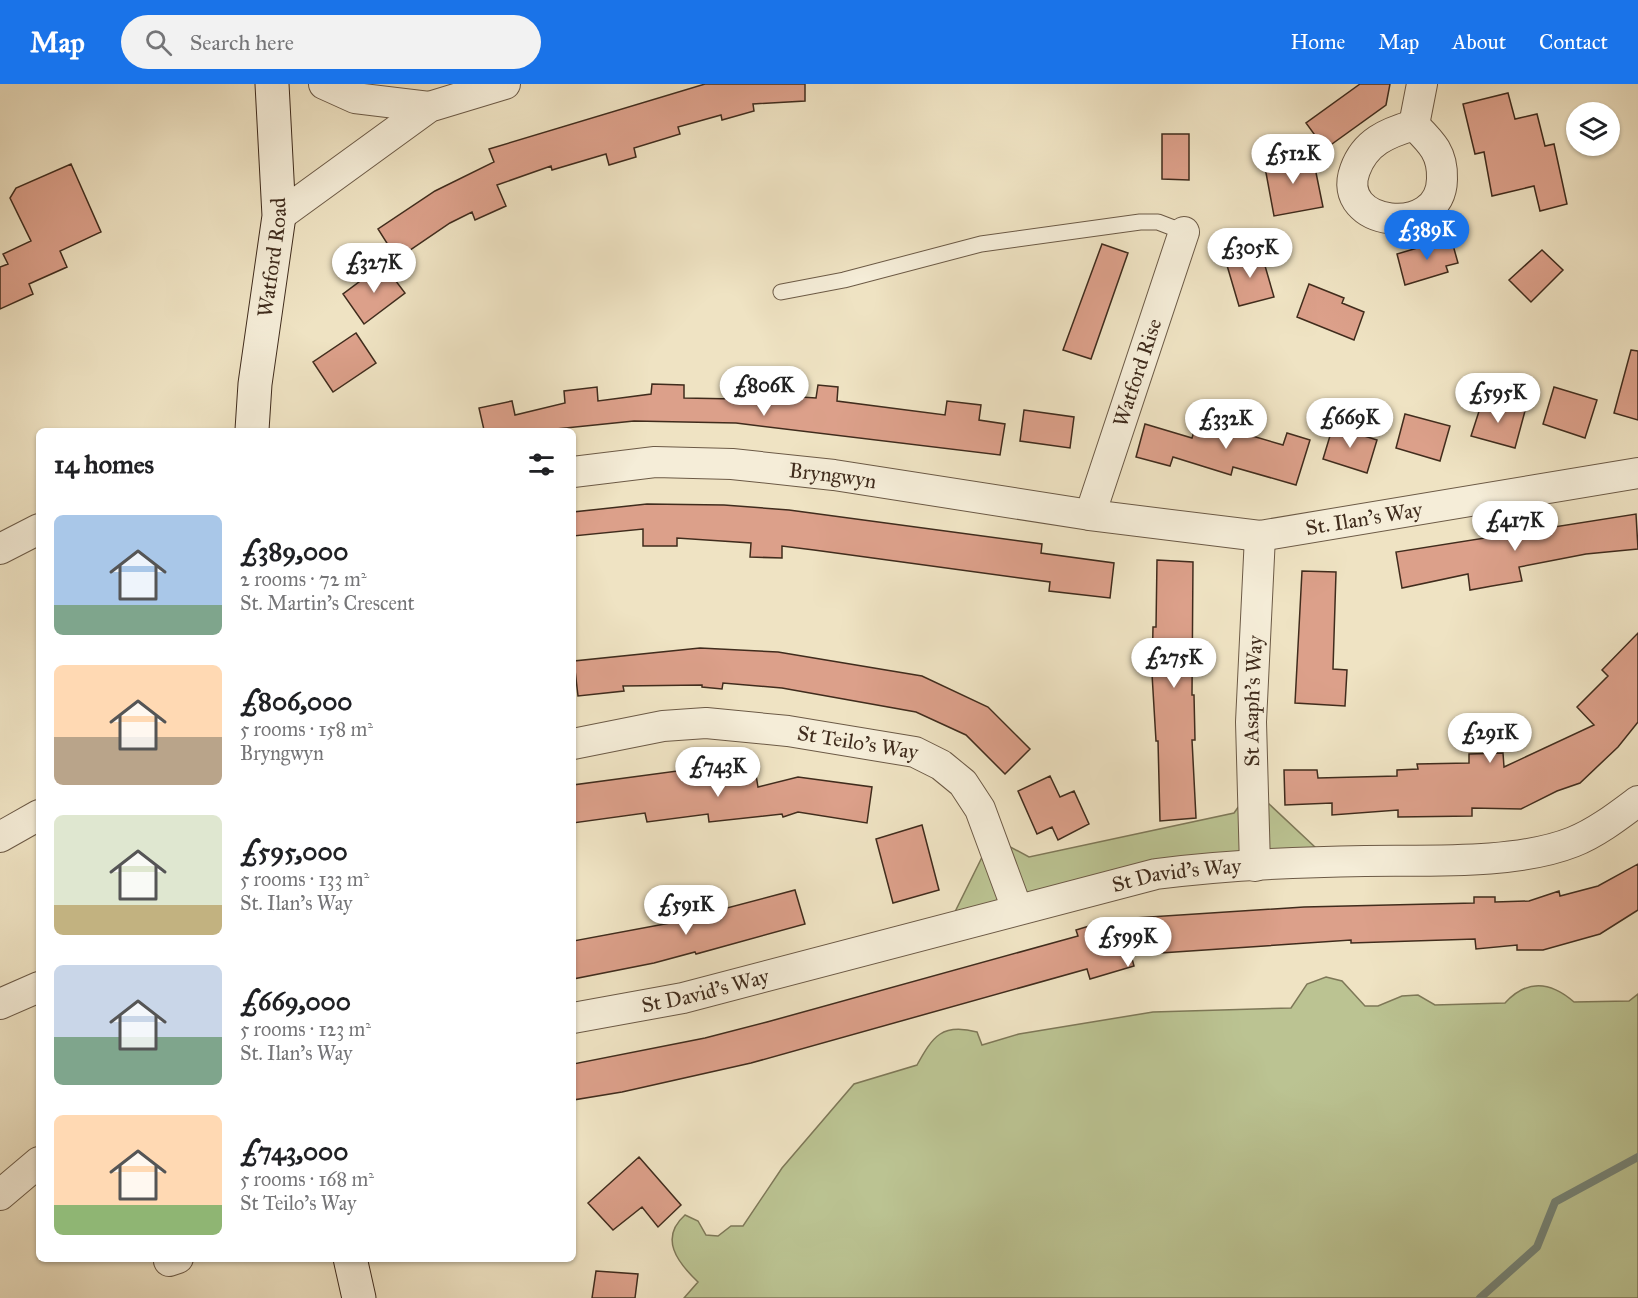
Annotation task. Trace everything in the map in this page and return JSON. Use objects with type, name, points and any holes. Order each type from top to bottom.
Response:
[{"type":"street","name":"Watford Road","points":[[252,428],[255,384],[279,216],[272,84]]},
{"type":"street","points":[[324,84],[355,98],[429,107]]},
{"type":"street","points":[[279,216],[429,107],[505,84]]},
{"type":"street","points":[[1414,124],[1422,84]]},
{"type":"street","name":"Watford Rise","points":[[1090,515],[1184,232]]},
{"type":"street","name":"Bryngwyn","points":[[576,472],[655,462],[732,464],[834,475],[1090,515]]},
{"type":"street","name":"St. Ilan's Way","points":[[1090,515],[1260,536],[1638,473]]},
{"type":"street","points":[[0,549],[36,531]]},
{"type":"street","name":"St Asaph's Way","points":[[1255,866],[1251,722],[1260,536]]},
{"type":"street","name":"St Teilo's Way","points":[[576,743],[663,726],[706,723],[788,731],[915,752],[941,765],[963,783],[992,837],[1017,909]]},
{"type":"street","name":"St David's Way","points":[[576,1017],[683,998],[1156,874],[1205,868],[1341,861],[1460,860],[1525,854],[1572,842],[1610,821],[1638,801]]},
{"type":"street","points":[[0,837],[36,817]]},
{"type":"street","points":[[0,1004],[36,988]]},
{"type":"street","points":[[0,1195],[36,1165]]},
{"type":"street","points":[[351,1262],[359,1298]]},
{"type":"lane","points":[[781,292],[844,280],[981,244],[1140,222],[1158,222],[1184,232]]},
{"type":"green space","points":[[1252,788],[1331,862],[1255,866],[947,928],[992,837],[1029,857],[1234,813]]},
{"type":"green space","points":[[1326,977],[1342,981],[1365,1006],[1378,1006],[1402,996],[1418,995],[1435,1005],[1505,1003],[1522,990],[1539,986],[1556,990],[1574,1002],[1629,1001],[1638,994],[1638,1298],[684,1298],[698,1282],[683,1266],[672,1241],[677,1224],[685,1215],[698,1221],[706,1235],[718,1236],[731,1226],[743,1226],[782,1168],[854,1084],[917,1065],[928,1046],[940,1034],[955,1029],[977,1032],[982,1045],[1019,1034],[1153,1012],[1291,1008],[1307,984]]},
{"type":"building","points":[[705,84],[805,84],[805,101],[753,104],[754,111],[722,120],[721,115],[678,127],[680,134],[634,148],[636,157],[609,165],[606,154],[552,170],[551,166],[497,185],[506,206],[475,220],[472,212],[450,223],[397,259],[378,229],[435,191],[494,162],[489,149]]},
{"type":"building","points":[[1360,84],[1390,84],[1386,105],[1325,149],[1306,123]]},
{"type":"building","points":[[1508,93],[1515,119],[1537,114],[1545,146],[1554,144],[1567,204],[1540,211],[1534,186],[1492,196],[1484,152],[1475,154],[1463,104]]},
{"type":"building","points":[[1162,134],[1189,134],[1189,180],[1162,179]]},
{"type":"building","points":[[1312,153],[1323,207],[1274,216],[1264,162]]},
{"type":"building","points":[[71,164],[101,232],[60,251],[67,267],[29,284],[33,294],[0,309],[0,267],[8,264],[3,254],[31,241],[10,198],[16,188]]},
{"type":"building","points":[[1451,238],[1458,263],[1446,266],[1448,272],[1405,285],[1397,254]]},
{"type":"building","points":[[1102,244],[1128,253],[1091,359],[1063,350]]},
{"type":"building","points":[[1542,250],[1563,270],[1531,302],[1509,280]]},
{"type":"building","points":[[1261,252],[1274,297],[1239,306],[1226,262]]},
{"type":"building","points":[[383,264],[405,293],[364,324],[343,294]]},
{"type":"building","points":[[1309,284],[1344,298],[1342,303],[1364,312],[1354,340],[1297,317]]},
{"type":"building","points":[[356,333],[376,363],[333,392],[313,362]]},
{"type":"building","points":[[1631,350],[1638,351],[1638,420],[1614,413]]},
{"type":"building","points":[[652,384],[684,385],[684,398],[737,399],[737,393],[816,398],[818,385],[838,387],[837,401],[945,415],[947,401],[981,405],[979,420],[1005,424],[1000,455],[736,423],[634,421],[566,428],[484,428],[479,408],[512,401],[515,415],[565,403],[564,391],[597,387],[598,401],[651,394]]},
{"type":"building","points":[[1554,387],[1597,400],[1585,438],[1543,424]]},
{"type":"building","points":[[1483,399],[1525,411],[1515,448],[1471,436]]},
{"type":"building","points":[[1024,410],[1074,417],[1070,448],[1020,441]]},
{"type":"building","points":[[1199,414],[1244,427],[1242,433],[1283,445],[1287,433],[1310,440],[1296,485],[1233,467],[1231,475],[1173,457],[1170,466],[1136,457],[1145,424],[1192,438]]},
{"type":"building","points":[[1405,414],[1450,426],[1440,461],[1396,448]]},
{"type":"building","points":[[1333,426],[1377,440],[1367,473],[1323,459]]},
{"type":"building","points":[[647,504],[724,505],[789,510],[1042,544],[1041,553],[1114,563],[1110,598],[1049,591],[1050,582],[782,546],[782,558],[750,557],[751,543],[677,538],[677,546],[643,546],[643,529],[576,536],[576,512]]},
{"type":"building","points":[[1636,514],[1638,549],[1586,554],[1519,567],[1522,581],[1470,590],[1468,574],[1402,588],[1396,552]]},
{"type":"building","points":[[1157,560],[1193,562],[1192,695],[1194,695],[1195,740],[1192,740],[1196,818],[1160,821],[1158,741],[1156,741],[1152,674],[1153,627],[1156,627]]},
{"type":"building","points":[[1302,571],[1336,572],[1333,669],[1347,670],[1345,706],[1295,703]]},
{"type":"building","points":[[1638,633],[1638,722],[1618,747],[1580,783],[1557,791],[1521,809],[1472,808],[1472,816],[1398,817],[1398,810],[1332,815],[1332,803],[1285,805],[1284,770],[1317,770],[1318,778],[1397,776],[1397,770],[1418,769],[1417,764],[1469,763],[1469,754],[1503,753],[1504,767],[1594,725],[1577,707],[1608,676],[1602,670]]},
{"type":"building","points":[[700,648],[778,652],[922,676],[988,707],[1030,749],[1005,774],[966,735],[916,712],[782,688],[723,683],[722,689],[702,687],[702,685],[623,686],[624,691],[578,696],[576,661]]},
{"type":"building","points":[[692,769],[694,777],[755,769],[758,787],[798,777],[872,787],[867,823],[798,812],[783,817],[782,814],[709,822],[708,814],[647,822],[645,813],[576,823],[576,785]]},
{"type":"building","points":[[1050,776],[1060,797],[1074,791],[1089,824],[1058,840],[1052,827],[1037,834],[1018,791]]},
{"type":"building","points":[[922,825],[939,890],[893,903],[876,839]]},
{"type":"building","points":[[1638,864],[1638,910],[1600,934],[1543,950],[1517,950],[1517,945],[1476,949],[1475,939],[1351,943],[1351,940],[1131,955],[1134,966],[1090,979],[1087,969],[751,1063],[622,1092],[576,1100],[576,1063],[705,1038],[767,1022],[1078,936],[1076,930],[1099,923],[1119,919],[1304,907],[1474,903],[1474,897],[1495,897],[1495,902],[1529,901],[1559,891],[1560,896],[1598,886]]},
{"type":"building","points":[[795,890],[805,924],[696,954],[695,952],[654,963],[576,978],[576,940],[670,923]]},
{"type":"building","points":[[639,1157],[681,1205],[658,1227],[642,1207],[613,1230],[588,1203]]},
{"type":"building","points":[[596,1271],[638,1274],[635,1298],[592,1298]]},
{"type":"waterway","points":[[1480,1298],[1537,1247],[1555,1202],[1638,1157]]}]
